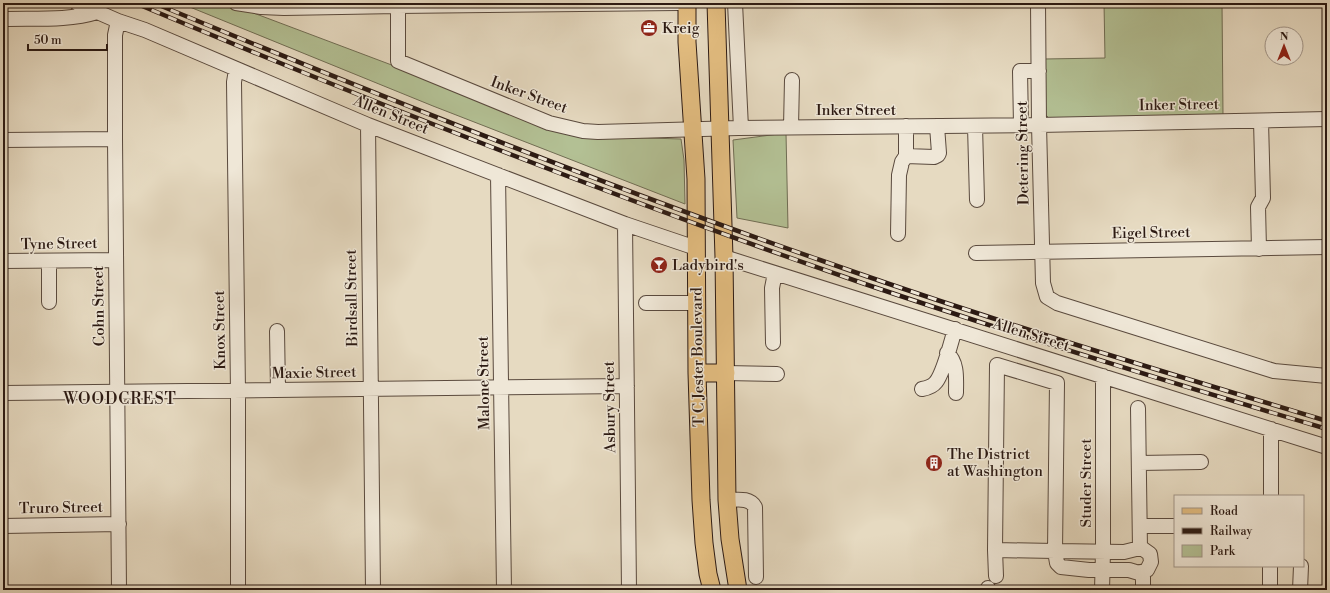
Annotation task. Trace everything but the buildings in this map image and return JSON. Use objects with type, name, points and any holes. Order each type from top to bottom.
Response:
[{"type":"main road","name":"T C Jester Boulevard","points":[[687,3],[688,49],[696,178],[697,373],[701,500],[704,543],[708,574],[712,590]]},
{"type":"main road","name":"T C Jester Boulevard","points":[[716,3],[724,257],[727,500],[730,539],[738,590]]},
{"type":"main road","points":[[697,373],[726,373]]},
{"type":"main road","points":[[701,500],[727,500]]},
{"type":"street","name":"Allen Street","points":[[77,3],[118,21],[145,30],[368,125],[625,224],[696,248]]},
{"type":"street","points":[[236,3],[261,7],[284,8],[398,4],[678,3]]},
{"type":"street","points":[[734,3],[741,128]]},
{"type":"street","name":"Detering Street","points":[[1038,3],[1038,71],[1043,283],[1047,297],[1057,303],[1274,371],[1327,376]]},
{"type":"street","name":"Inker Street","points":[[398,4],[398,61],[549,123],[583,131],[598,132],[791,127],[975,126],[1327,120]]},
{"type":"street","points":[[3,19],[70,18],[98,12]]},
{"type":"street","name":"Cohn Street","points":[[118,21],[115,36],[115,139],[119,590]]},
{"type":"street","name":"Knox Street","points":[[236,70],[234,82],[238,391],[238,590]]},
{"type":"street","points":[[1021,125],[1020,71],[1038,71]]},
{"type":"street","points":[[791,127],[793,110],[792,80]]},
{"type":"street","points":[[1259,249],[1258,207],[1263,198],[1261,121]]},
{"type":"street","name":"Birdsall Street","points":[[368,125],[373,590]]},
{"type":"street","points":[[898,234],[900,167],[906,156],[906,126]]},
{"type":"street","points":[[906,156],[934,157],[938,155],[937,126]]},
{"type":"street","points":[[975,126],[977,200]]},
{"type":"street","points":[[3,140],[115,139]]},
{"type":"street","name":"Malone Street","points":[[498,175],[504,590]]},
{"type":"street","name":"Asbury Street","points":[[625,224],[629,590]]},
{"type":"street","name":"Eigel Street","points":[[976,253],[1327,248]]},
{"type":"street","name":"Allen Street","points":[[724,257],[1327,447]]},
{"type":"street","name":"Tyne Street","points":[[3,261],[116,260]]},
{"type":"street","points":[[49,261],[49,302]]},
{"type":"street","points":[[773,343],[772,288],[774,273]]},
{"type":"street","points":[[646,303],[697,303]]},
{"type":"street","points":[[922,389],[929,387],[936,382],[940,375],[955,329]]},
{"type":"street","points":[[277,331],[278,390]]},
{"type":"street","points":[[947,354],[954,364],[956,371],[956,393]]},
{"type":"street","points":[[995,550],[1055,551],[1078,551],[1103,552],[1124,552],[1143,549],[1150,554],[1151,562],[1147,570],[1143,572],[1078,569],[1060,567],[1056,563],[1055,551],[1057,383],[996,365],[995,550],[996,576]]},
{"type":"street","points":[[726,373],[777,374]]},
{"type":"street","name":"Studer Street","points":[[1102,590],[1103,376]]},
{"type":"street","name":"Maxie Street","points":[[3,393],[627,386]]},
{"type":"street","points":[[1138,408],[1140,549]]},
{"type":"street","points":[[1271,495],[1272,429]]},
{"type":"street","points":[[1139,463],[1201,462]]},
{"type":"street","points":[[727,500],[747,500],[752,502],[755,507],[756,577]]},
{"type":"street","name":"Truro Street","points":[[3,526],[119,524]]},
{"type":"street","points":[[1140,526],[1174,526]]},
{"type":"street","points":[[1078,551],[1078,569]]},
{"type":"street","points":[[1124,552],[1124,570]]},
{"type":"street","points":[[1270,567],[1270,590]]},
{"type":"street","points":[[1300,590],[1301,567]]},
{"type":"street","points":[[1143,572],[1143,590]]},
{"type":"green space","points":[[180,3],[227,3],[389,64],[545,126],[585,136],[681,139],[684,160],[685,204],[433,106]]},
{"type":"green space","points":[[1104,3],[1222,3],[1223,115],[1050,119],[1045,114],[1044,59],[1105,58]]},
{"type":"green space","points":[[786,133],[788,228],[737,218],[733,140]]},
{"type":"railway","points":[[135,3],[316,78],[498,150],[773,252],[1038,341],[1327,429]]},
{"type":"railway","points":[[154,3],[319,71],[485,136],[652,200],[736,230],[946,303],[1327,421]]},
{"type":"place","name":"Kreig","points":[[649,28]]},
{"type":"place","name":"Ladybird's","points":[[659,265]]},
{"type":"place","name":"The District at Washington","points":[[934,463]]},
{"type":"district","name":"WOODCREST","points":[[120,399]]}]
